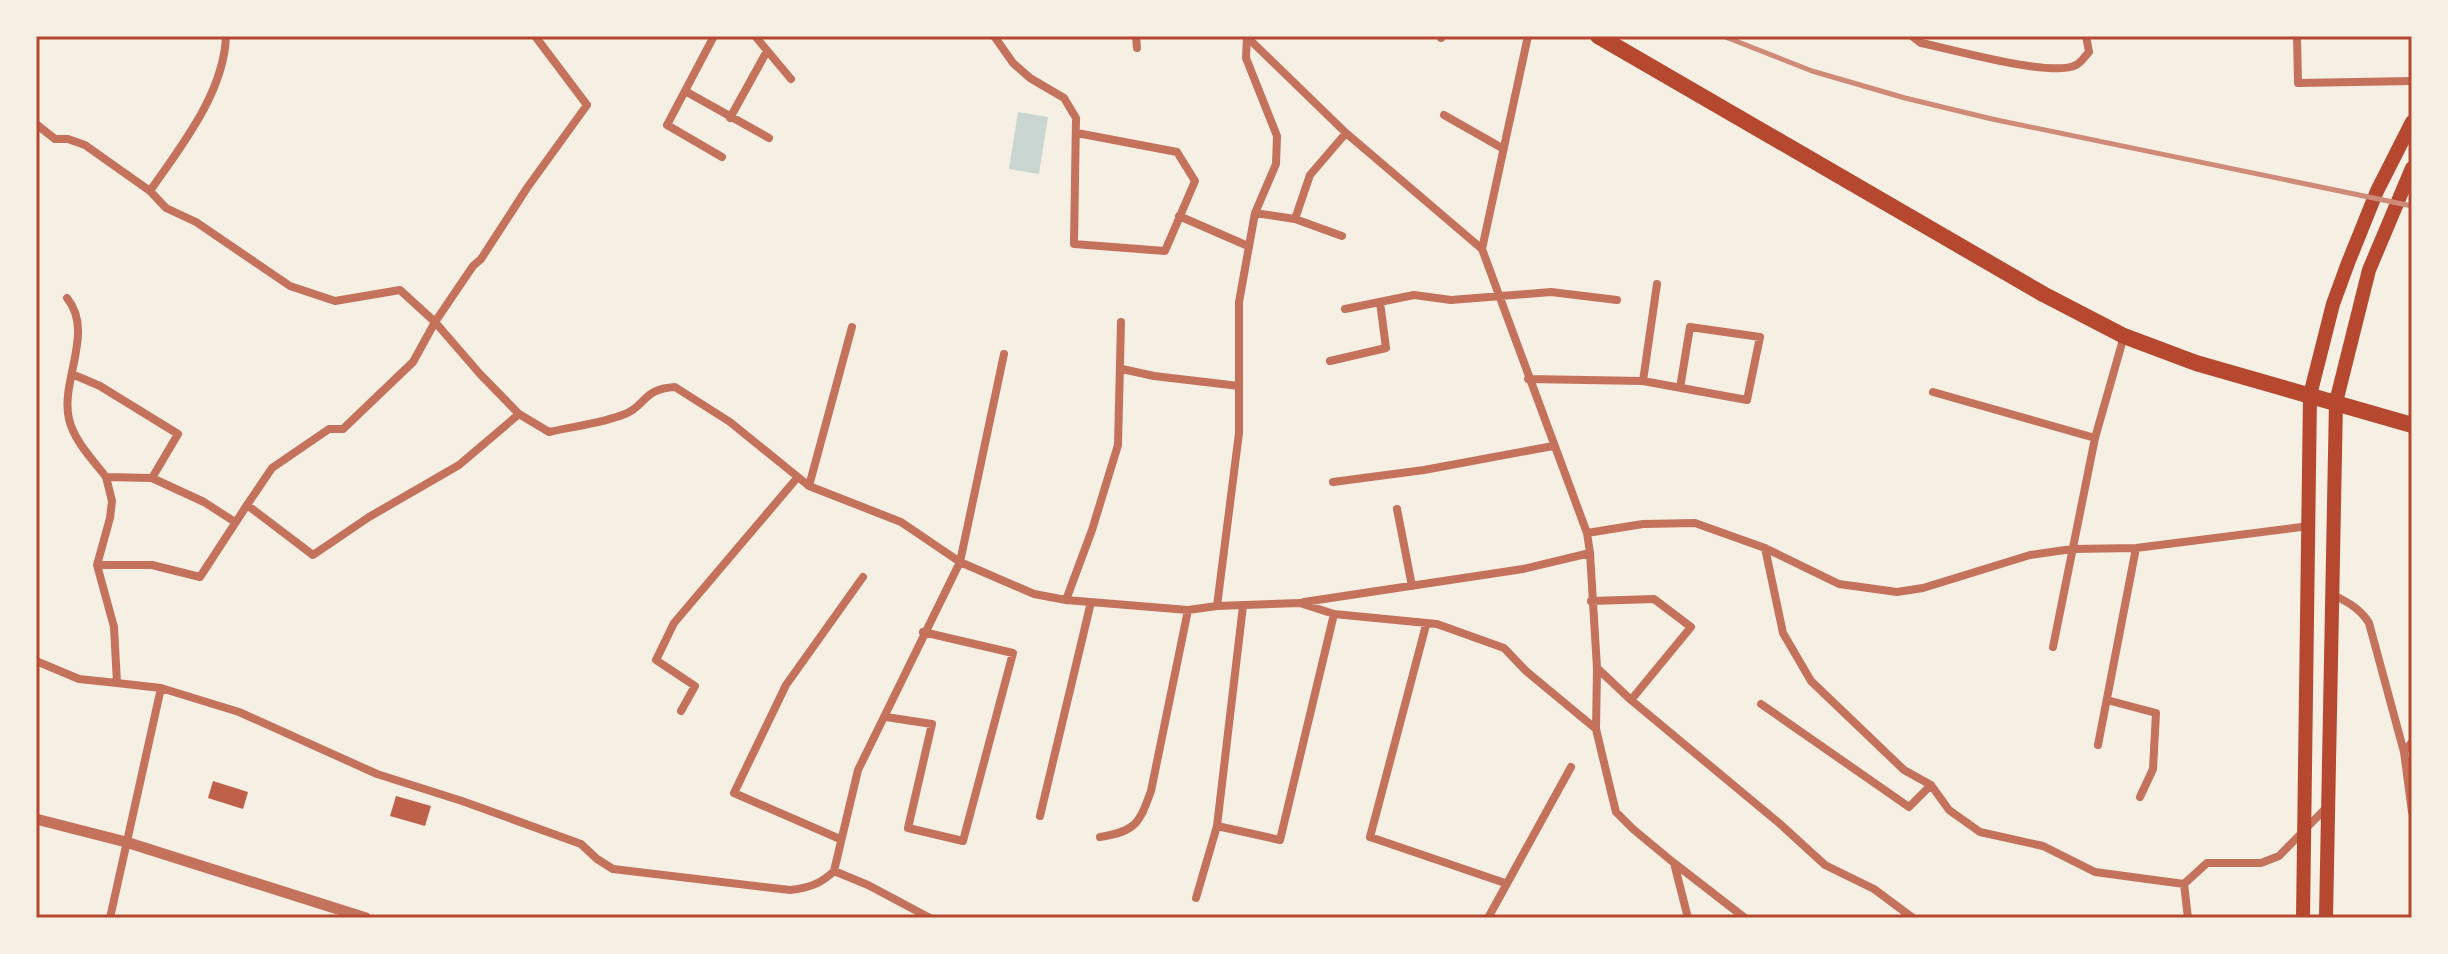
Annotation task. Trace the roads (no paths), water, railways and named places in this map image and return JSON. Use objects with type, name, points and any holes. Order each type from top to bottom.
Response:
[{"type":"highway","points":[[1598,36],[2043,294],[2124,336],[2196,363],[2412,425]]},
{"type":"main road","points":[[2303,918],[2310,395],[2333,304],[2377,191],[2412,122]]},
{"type":"main road","points":[[2326,918],[2336,402],[2357,312],[2379,242],[2412,168]]},
{"type":"street","points":[[150,191],[192,130],[224,58],[226,36]]},
{"type":"street","points":[[97,565],[152,565],[200,577],[272,468],[329,429],[343,429],[413,362],[435,322],[587,105],[535,36]]},
{"type":"street","points":[[714,36],[667,125],[722,157]]},
{"type":"street","points":[[755,36],[791,79]]},
{"type":"street","points":[[994,36],[1013,63],[1030,78],[1064,98],[1076,118],[1074,244],[1165,251],[1195,181],[1177,152],[1077,133]]},
{"type":"street","points":[[1136,36],[1137,48]]},
{"type":"street","points":[[1482,249],[1528,36]]},
{"type":"street","points":[[1912,36],[1921,43],[2034,67],[2062,69],[2077,65],[2089,52],[2086,36]]},
{"type":"street","points":[[2297,36],[2298,83],[2412,81]]},
{"type":"street","points":[[1247,37],[1346,133],[1482,249],[1587,533],[1597,668],[1596,729],[1616,812],[1674,863],[1745,918]]},
{"type":"street","points":[[1217,606],[1239,433],[1239,302],[1255,213],[1276,164],[1277,136],[1246,58],[1247,37]]},
{"type":"street","points":[[730,118],[767,51]]},
{"type":"street","points":[[685,91],[769,138]]},
{"type":"street","points":[[1444,115],[1502,148]]},
{"type":"street","points":[[36,124],[55,139],[68,139],[85,145],[150,191],[166,208],[196,222],[290,286],[335,301],[400,290],[435,322],[519,414],[549,432],[629,413],[649,393],[675,387],[730,422],[809,486],[901,522],[960,562],[1034,594],[1066,600],[1188,610],[1300,603],[1523,569],[1590,553]]},
{"type":"street","points":[[1295,219],[1310,175],[1346,133]]},
{"type":"street","points":[[1255,213],[1295,219],[1342,236]]},
{"type":"street","points":[[1179,216],[1248,246]]},
{"type":"street","points":[[1643,381],[1657,284]]},
{"type":"street","points":[[1345,309],[1414,295],[1451,300],[1551,292],[1617,300]]},
{"type":"street","points":[[67,298],[76,308],[78,338],[68,406],[69,420],[78,441],[106,477],[112,501],[97,565],[114,627],[117,683]]},
{"type":"street","points":[[1330,361],[1386,348],[1380,302]]},
{"type":"street","points":[[1066,600],[1118,445],[1121,322]]},
{"type":"street","points":[[809,486],[852,327]]},
{"type":"street","points":[[1528,379],[1643,381],[1680,388],[1747,400],[1760,337],[1690,327],[1680,388]]},
{"type":"street","points":[[2053,647],[2095,438],[2124,336]]},
{"type":"street","points":[[36,661],[79,679],[161,688],[239,712],[377,774],[581,844],[613,869],[790,890],[805,888],[824,881],[834,871],[858,770],[886,717],[923,632],[960,562],[1004,354]]},
{"type":"street","points":[[1122,369],[1239,386]]},
{"type":"street","points":[[72,374],[100,386],[178,434],[152,478]]},
{"type":"street","points":[[1933,392],[2095,438]]},
{"type":"street","points":[[247,505],[313,555],[369,517],[459,465],[519,414]]},
{"type":"street","points":[[1333,482],[1424,470],[1553,446]]},
{"type":"street","points":[[106,477],[152,478],[204,502],[235,522]]},
{"type":"street","points":[[681,711],[695,686],[656,660],[674,623],[797,478]]},
{"type":"street","points":[[1397,509],[1412,586]]},
{"type":"street","points":[[1587,533],[1643,524],[1695,523],[1765,548],[1839,584],[1897,592],[1923,588],[2030,555],[2072,549],[2136,548],[2309,526]]},
{"type":"street","points":[[1765,548],[1783,633],[1811,681],[1904,770],[1931,785],[1949,810],[1980,832],[2043,846],[2095,872],[2184,884]]},
{"type":"street","points":[[2098,745],[2136,548]]},
{"type":"street","points":[[840,839],[734,793],[786,685],[863,577]]},
{"type":"street","points":[[2331,594],[2350,603],[2369,623],[2404,752],[2412,812]]},
{"type":"street","points":[[1591,601],[1654,599],[1691,627],[1631,700]]},
{"type":"street","points":[[1040,816],[1091,602]]},
{"type":"street","points":[[1300,603],[1334,614],[1437,624],[1504,648],[1526,671],[1596,729]]},
{"type":"street","points":[[1196,898],[1217,826],[1243,606]]},
{"type":"street","points":[[1100,837],[1126,833],[1142,816],[1151,791],[1188,610]]},
{"type":"street","points":[[1217,826],[1280,840],[1334,614]]},
{"type":"street","points":[[1426,625],[1370,837],[1505,883]]},
{"type":"street","points":[[886,717],[932,724],[908,828],[963,841],[1013,653],[923,632]]},
{"type":"street","points":[[1597,668],[1825,865],[1874,889],[1913,918]]},
{"type":"street","points":[[110,918],[161,688]]},
{"type":"street","points":[[2107,700],[2156,713],[2153,769],[2140,797]]},
{"type":"street","points":[[1761,704],[1909,807],[1931,785]]},
{"type":"street","points":[[2404,752],[2412,742]]},
{"type":"street","points":[[1488,918],[1571,767]]},
{"type":"street","points":[[2184,884],[2207,863],[2261,863],[2279,856],[2327,807]]},
{"type":"street","points":[[36,819],[126,842],[366,918]]},
{"type":"street","points":[[1674,863],[1688,918]]},
{"type":"street","points":[[834,871],[930,918]]},
{"type":"street","points":[[2184,884],[2188,918]]},
{"type":"railway","points":[[1723,36],[1812,71],[1905,98],[1992,119],[2412,206]]}]
